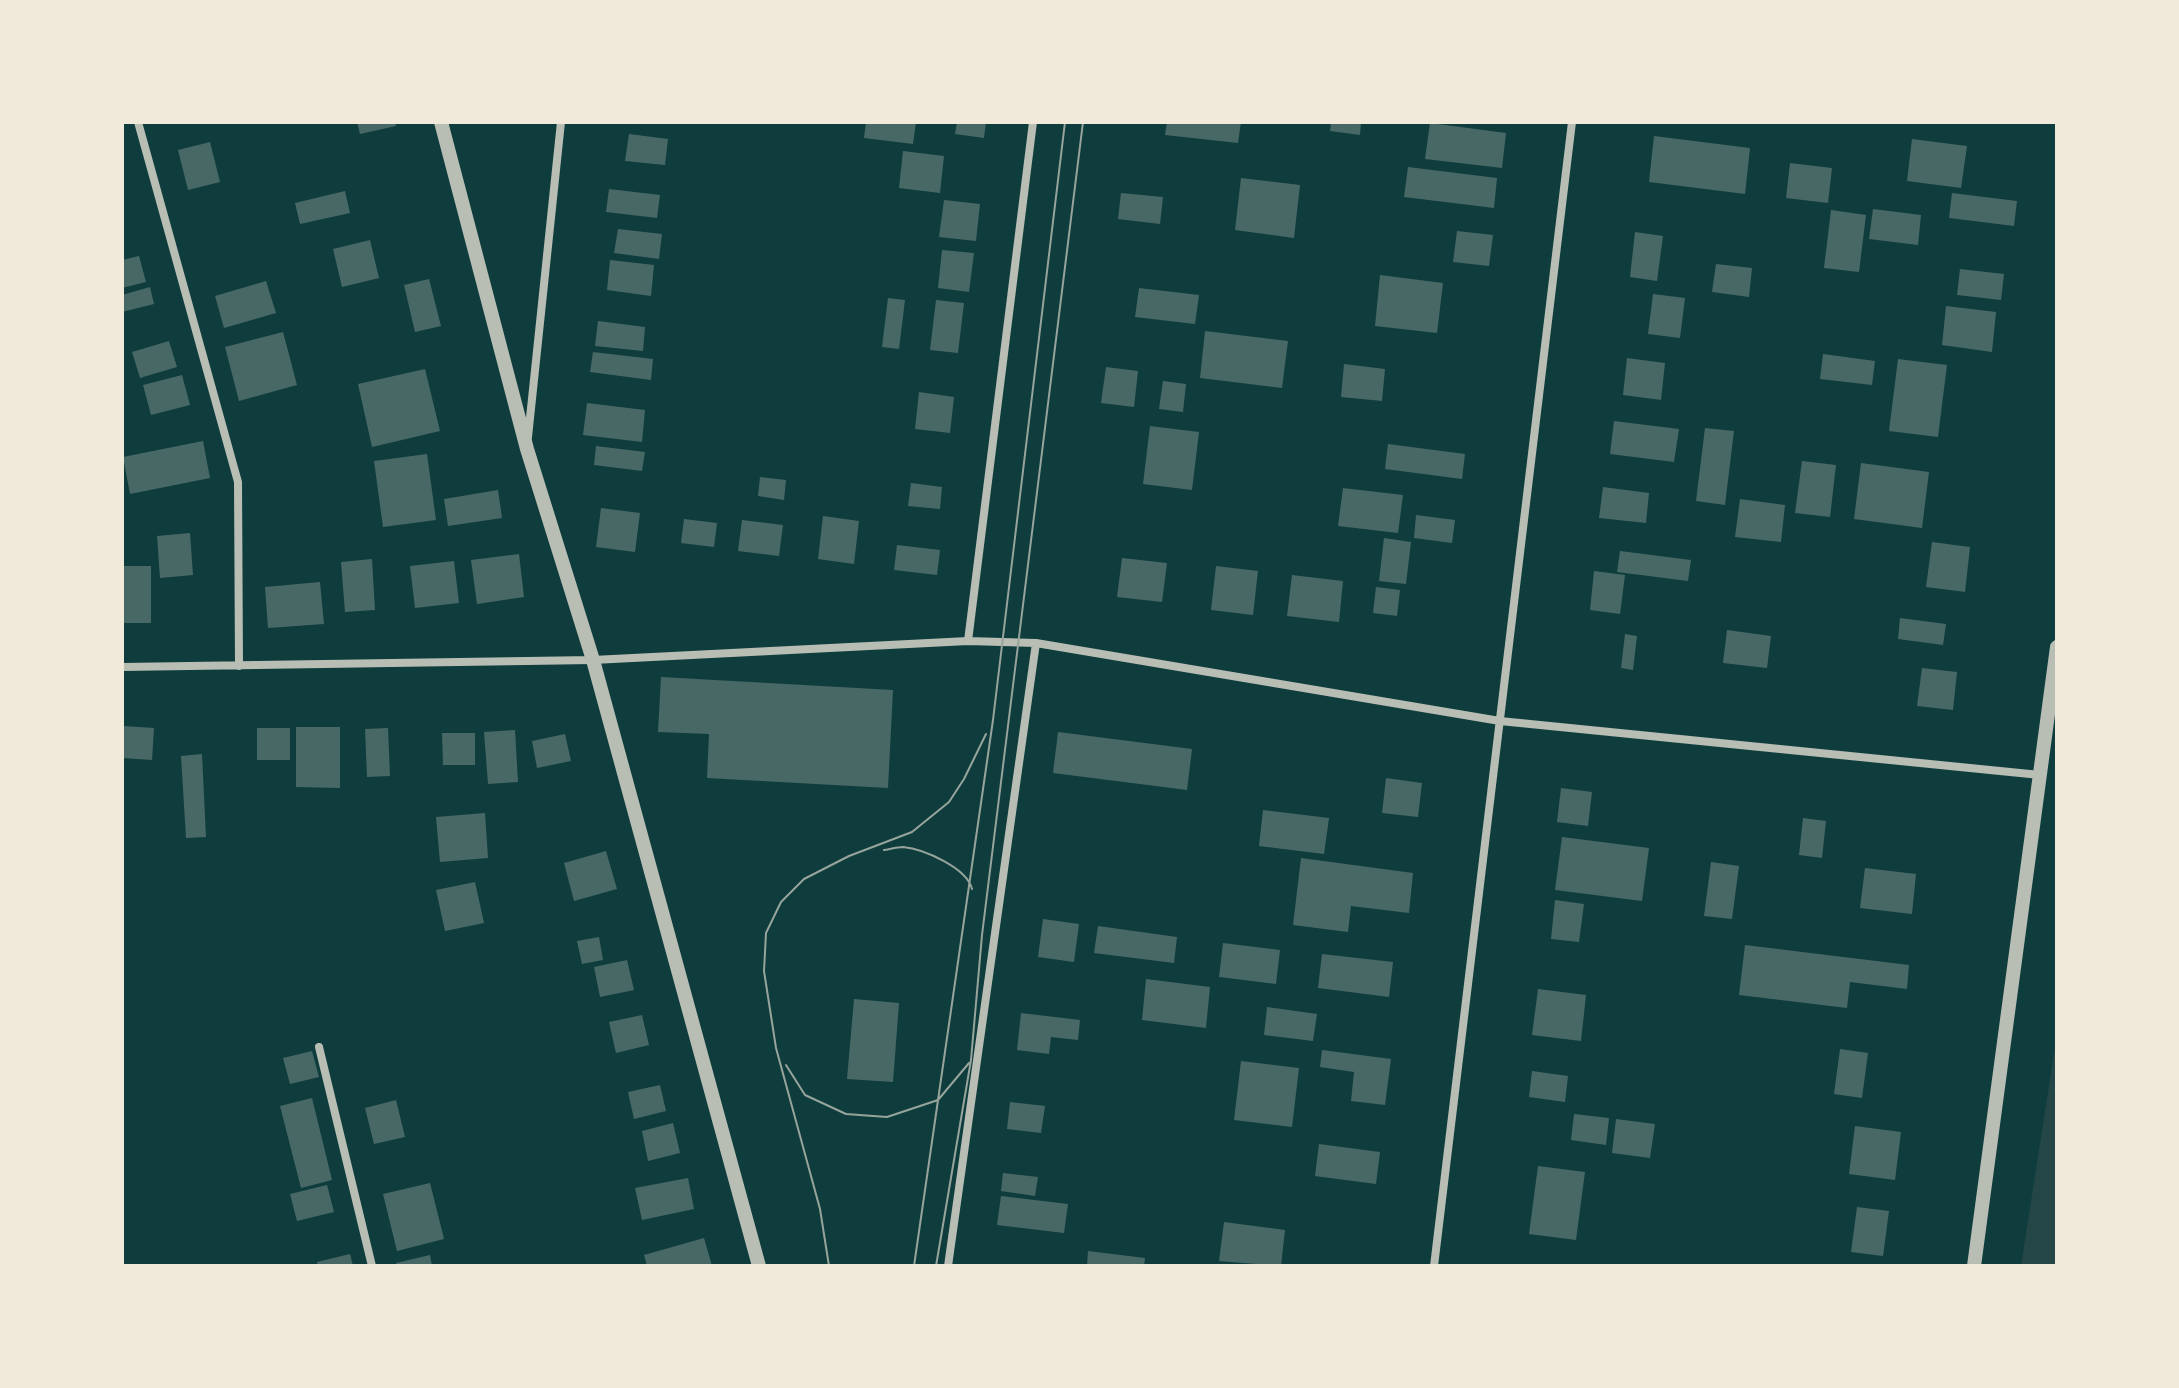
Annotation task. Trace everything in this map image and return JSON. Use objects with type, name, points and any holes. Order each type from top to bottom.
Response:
[{"type":"street","points":[[138,122],[238,482],[239,666]]},
{"type":"street","points":[[441,122],[527,449],[593,660],[759,1266]]},
{"type":"street","points":[[527,449],[561,122]]},
{"type":"street","points":[[968,641],[1033,122]]},
{"type":"street","points":[[1434,1266],[1572,122]]},
{"type":"street","points":[[122,667],[593,660],[968,641],[1036,643],[1500,721],[2041,775]]},
{"type":"street","points":[[948,1266],[1036,643]]},
{"type":"street","points":[[1974,1266],[2057,647]]},
{"type":"street","points":[[319,1047],[372,1266]]},
{"type":"shaded area","points":[[2057,1034],[2057,1266],[2021,1266]]},
{"type":"building","points":[[357,122],[395,122],[396,126],[360,134]]},
{"type":"building","points":[[866,122],[916,122],[913,144],[864,138]]},
{"type":"building","points":[[957,122],[986,122],[984,138],[955,134]]},
{"type":"building","points":[[1167,122],[1241,122],[1238,143],[1165,135]]},
{"type":"building","points":[[1331,122],[1361,122],[1360,135],[1330,131]]},
{"type":"building","points":[[1430,123],[1506,133],[1502,168],[1425,159]]},
{"type":"building","points":[[629,134],[668,139],[665,165],[625,161]]},
{"type":"building","points":[[1654,136],[1750,148],[1745,194],[1649,182]]},
{"type":"building","points":[[1912,139],[1967,146],[1961,188],[1907,181]]},
{"type":"building","points":[[210,142],[220,182],[188,190],[178,150]]},
{"type":"building","points":[[903,151],[944,156],[940,193],[899,188]]},
{"type":"building","points":[[1790,163],[1832,168],[1828,203],[1786,198]]},
{"type":"building","points":[[1408,167],[1497,178],[1494,208],[1404,197]]},
{"type":"building","points":[[1241,178],[1300,185],[1294,238],[1235,230]]},
{"type":"building","points":[[609,189],[660,195],[657,218],[606,212]]},
{"type":"building","points":[[345,191],[350,213],[300,224],[295,203]]},
{"type":"building","points":[[1121,193],[1163,197],[1160,224],[1118,219]]},
{"type":"building","points":[[1952,193],[2017,201],[2014,226],[1949,218]]},
{"type":"building","points":[[944,200],[980,204],[976,241],[939,237]]},
{"type":"building","points":[[1873,209],[1921,215],[1918,245],[1869,239]]},
{"type":"building","points":[[1831,210],[1866,215],[1859,272],[1824,268]]},
{"type":"building","points":[[618,229],[662,234],[659,259],[614,253]]},
{"type":"building","points":[[1457,231],[1493,235],[1489,266],[1453,262]]},
{"type":"building","points":[[1635,232],[1663,236],[1657,281],[1630,277]]},
{"type":"building","points":[[370,240],[379,278],[342,287],[333,249]]},
{"type":"building","points":[[942,250],[974,253],[969,292],[938,288]]},
{"type":"building","points":[[139,256],[146,282],[122,288],[122,260]]},
{"type":"building","points":[[610,260],[654,265],[651,296],[607,290]]},
{"type":"building","points":[[1716,264],[1752,268],[1749,297],[1712,292]]},
{"type":"building","points":[[1960,269],[2004,274],[2001,300],[1957,295]]},
{"type":"building","points":[[1380,275],[1443,283],[1437,333],[1375,326]]},
{"type":"building","points":[[429,279],[441,326],[415,332],[404,285]]},
{"type":"building","points":[[266,281],[276,313],[224,328],[215,296]]},
{"type":"building","points":[[150,287],[154,304],[122,312],[122,295]]},
{"type":"building","points":[[1139,288],[1199,295],[1195,324],[1135,317]]},
{"type":"building","points":[[1653,294],[1685,298],[1680,338],[1648,334]]},
{"type":"building","points":[[888,298],[905,300],[899,349],[882,347]]},
{"type":"building","points":[[936,300],[964,303],[958,353],[930,350]]},
{"type":"building","points":[[1946,306],[1996,312],[1992,352],[1942,345]]},
{"type":"building","points":[[598,321],[645,327],[643,351],[595,346]]},
{"type":"building","points":[[1205,331],[1288,341],[1282,388],[1200,378]]},
{"type":"building","points":[[283,332],[297,385],[239,401],[225,347]]},
{"type":"building","points":[[169,341],[177,367],[140,378],[132,352]]},
{"type":"building","points":[[593,352],[653,359],[651,380],[590,372]]},
{"type":"building","points":[[1823,354],[1875,361],[1872,385],[1820,379]]},
{"type":"building","points":[[1627,358],[1665,363],[1661,400],[1623,395]]},
{"type":"building","points":[[1898,359],[1947,365],[1938,437],[1889,431]]},
{"type":"building","points":[[1344,364],[1385,369],[1382,401],[1341,397]]},
{"type":"building","points":[[1106,367],[1138,371],[1134,407],[1101,403]]},
{"type":"building","points":[[425,369],[440,431],[372,447],[358,384]]},
{"type":"building","points":[[182,375],[190,405],[151,415],[143,385]]},
{"type":"building","points":[[1163,381],[1186,384],[1183,412],[1159,409]]},
{"type":"building","points":[[919,392],[954,397],[950,433],[915,429]]},
{"type":"building","points":[[587,403],[645,410],[642,442],[583,435]]},
{"type":"building","points":[[1614,421],[1679,429],[1674,462],[1610,454]]},
{"type":"building","points":[[1150,426],[1199,432],[1192,490],[1143,484]]},
{"type":"building","points":[[1705,428],[1734,431],[1725,505],[1696,501]]},
{"type":"building","points":[[203,441],[210,478],[130,494],[123,457]]},
{"type":"building","points":[[1388,444],[1465,454],[1462,479],[1385,469]]},
{"type":"building","points":[[596,446],[645,452],[642,471],[594,465]]},
{"type":"building","points":[[427,454],[436,520],[383,527],[374,461]]},
{"type":"building","points":[[1802,461],[1836,465],[1830,517],[1795,513]]},
{"type":"building","points":[[1861,463],[1929,472],[1922,528],[1854,519]]},
{"type":"building","points":[[760,477],[786,480],[784,500],[758,496]]},
{"type":"building","points":[[911,483],[942,487],[940,509],[908,506]]},
{"type":"building","points":[[1603,487],[1649,493],[1646,523],[1599,518]]},
{"type":"building","points":[[1343,488],[1403,495],[1398,533],[1338,526]]},
{"type":"building","points":[[498,490],[502,518],[448,526],[444,499]]},
{"type":"building","points":[[1740,499],[1785,505],[1781,542],[1735,537]]},
{"type":"building","points":[[601,508],[640,513],[635,552],[596,547]]},
{"type":"building","points":[[1416,515],[1455,520],[1452,543],[1414,538]]},
{"type":"building","points":[[823,516],[859,521],[854,564],[818,559]]},
{"type":"building","points":[[684,519],[717,523],[714,547],[681,543]]},
{"type":"building","points":[[742,520],[783,525],[779,556],[738,551]]},
{"type":"building","points":[[190,533],[193,575],[160,578],[157,536]]},
{"type":"building","points":[[1384,538],[1411,542],[1406,584],[1379,581]]},
{"type":"building","points":[[1932,542],[1970,547],[1965,592],[1926,587]]},
{"type":"building","points":[[897,545],[940,550],[937,575],[894,570]]},
{"type":"building","points":[[1620,551],[1691,560],[1688,581],[1617,572]]},
{"type":"building","points":[[519,554],[524,597],[477,604],[471,560]]},
{"type":"building","points":[[1122,558],[1167,563],[1162,602],[1117,597]]},
{"type":"building","points":[[372,559],[375,610],[345,612],[341,562]]},
{"type":"building","points":[[454,561],[459,603],[415,608],[410,566]]},
{"type":"building","points":[[122,566],[151,566],[151,623],[122,623]]},
{"type":"building","points":[[1216,566],[1258,571],[1253,615],[1211,610]]},
{"type":"building","points":[[1594,571],[1625,575],[1620,614],[1590,610]]},
{"type":"building","points":[[1292,575],[1343,581],[1339,622],[1287,616]]},
{"type":"building","points":[[320,582],[324,624],[268,628],[265,587]]},
{"type":"building","points":[[1376,587],[1400,590],[1397,616],[1373,613]]},
{"type":"building","points":[[1900,618],[1946,624],[1943,645],[1898,639]]},
{"type":"building","points":[[1727,630],[1771,636],[1767,668],[1723,663]]},
{"type":"building","points":[[1625,634],[1637,636],[1633,670],[1621,668]]},
{"type":"building","points":[[1922,668],[1957,672],[1953,710],[1917,706]]},
{"type":"building","points":[[661,677],[893,690],[888,788],[707,778],[709,734],[658,732]]},
{"type":"building","points":[[123,726],[154,728],[152,760],[122,758]]},
{"type":"building","points":[[296,727],[340,727],[340,788],[296,787]]},
{"type":"building","points":[[257,728],[290,728],[290,760],[257,760]]},
{"type":"building","points":[[388,728],[390,776],[367,777],[365,729]]},
{"type":"building","points":[[515,730],[518,782],[488,784],[484,732]]},
{"type":"building","points":[[1058,732],[1192,749],[1187,790],[1053,773]]},
{"type":"building","points":[[442,733],[475,733],[475,765],[443,765]]},
{"type":"building","points":[[565,734],[571,761],[537,768],[532,741]]},
{"type":"building","points":[[202,754],[206,837],[186,838],[181,756]]},
{"type":"building","points":[[1386,778],[1422,783],[1418,817],[1382,813]]},
{"type":"building","points":[[1561,788],[1592,792],[1588,826],[1557,822]]},
{"type":"building","points":[[1263,810],[1329,818],[1324,854],[1259,846]]},
{"type":"building","points":[[485,813],[488,858],[440,862],[436,817]]},
{"type":"building","points":[[1803,818],[1826,821],[1822,858],[1799,855]]},
{"type":"building","points":[[1562,837],[1649,848],[1642,901],[1555,890]]},
{"type":"building","points":[[606,851],[617,889],[574,901],[564,863]]},
{"type":"building","points":[[1301,858],[1413,873],[1409,913],[1351,906],[1348,932],[1293,925]]},
{"type":"building","points":[[1711,862],[1739,866],[1732,919],[1704,916]]},
{"type":"building","points":[[1865,868],[1916,874],[1912,914],[1860,908]]},
{"type":"building","points":[[475,882],[484,923],[445,931],[436,890]]},
{"type":"building","points":[[1555,900],[1584,904],[1579,942],[1551,939]]},
{"type":"building","points":[[1043,919],[1079,924],[1074,962],[1038,957]]},
{"type":"building","points":[[1098,926],[1177,937],[1174,963],[1094,953]]},
{"type":"building","points":[[599,937],[603,960],[582,964],[577,941]]},
{"type":"building","points":[[1223,943],[1280,950],[1276,984],[1219,977]]},
{"type":"building","points":[[1745,945],[1909,965],[1907,989],[1850,982],[1847,1008],[1739,995]]},
{"type":"building","points":[[1322,954],[1393,962],[1389,997],[1318,988]]},
{"type":"building","points":[[627,960],[634,990],[600,997],[594,967]]},
{"type":"building","points":[[1146,979],[1210,987],[1206,1028],[1142,1020]]},
{"type":"building","points":[[1538,989],[1586,995],[1581,1041],[1532,1035]]},
{"type":"building","points":[[854,999],[899,1003],[893,1082],[847,1079]]},
{"type":"building","points":[[1267,1007],[1317,1014],[1313,1041],[1264,1035]]},
{"type":"building","points":[[1021,1013],[1080,1020],[1078,1040],[1051,1037],[1049,1054],[1017,1050]]},
{"type":"building","points":[[642,1015],[649,1045],[616,1053],[609,1022]]},
{"type":"building","points":[[1840,1049],[1868,1053],[1862,1098],[1834,1094]]},
{"type":"building","points":[[1322,1050],[1391,1059],[1385,1105],[1351,1101],[1354,1072],[1320,1067]]},
{"type":"building","points":[[312,1051],[319,1077],[290,1084],[283,1058]]},
{"type":"building","points":[[1241,1061],[1299,1068],[1292,1127],[1234,1120]]},
{"type":"building","points":[[1532,1071],[1568,1076],[1565,1102],[1529,1097]]},
{"type":"building","points":[[660,1085],[666,1111],[634,1119],[628,1092]]},
{"type":"building","points":[[312,1098],[332,1180],[301,1188],[280,1106]]},
{"type":"building","points":[[396,1100],[405,1137],[374,1144],[365,1108]]},
{"type":"building","points":[[1010,1102],[1045,1106],[1041,1133],[1007,1129]]},
{"type":"building","points":[[1574,1114],[1609,1118],[1606,1145],[1571,1140]]},
{"type":"building","points":[[1616,1119],[1655,1124],[1650,1158],[1612,1153]]},
{"type":"building","points":[[673,1123],[680,1153],[648,1161],[642,1131]]},
{"type":"building","points":[[1855,1126],[1901,1132],[1895,1180],[1849,1174]]},
{"type":"building","points":[[1319,1144],[1380,1152],[1376,1184],[1315,1176]]},
{"type":"building","points":[[1538,1166],[1585,1172],[1576,1240],[1529,1234]]},
{"type":"building","points":[[1003,1173],[1038,1177],[1035,1196],[1001,1191]]},
{"type":"building","points":[[688,1178],[694,1209],[642,1220],[635,1188]]},
{"type":"building","points":[[430,1183],[444,1239],[397,1251],[383,1194]]},
{"type":"building","points":[[327,1185],[334,1212],[297,1221],[290,1194]]},
{"type":"building","points":[[1001,1196],[1068,1204],[1064,1233],[997,1225]]},
{"type":"building","points":[[1857,1207],[1889,1211],[1883,1256],[1851,1252]]},
{"type":"building","points":[[1224,1222],[1285,1230],[1281,1266],[1219,1261]]},
{"type":"building","points":[[704,1238],[712,1266],[647,1266],[644,1255]]},
{"type":"building","points":[[1088,1251],[1145,1258],[1144,1266],[1087,1266]]},
{"type":"building","points":[[350,1254],[353,1266],[318,1266],[317,1262]]},
{"type":"building","points":[[430,1255],[432,1266],[397,1266],[396,1263]]},
{"type":"tram line","points":[[914,1266],[993,720],[1065,122]]},
{"type":"tram line","points":[[936,1266],[971,1060],[982,935],[1083,122]]},
{"type":"tram line","points":[[829,1266],[820,1209],[776,1048],[764,971],[766,933],[781,902],[804,879],[849,856],[912,832],[949,802],[986,734]]},
{"type":"tram line","points":[[884,850],[903,847],[922,851],[954,867],[972,889]]},
{"type":"tram line","points":[[786,1065],[805,1095],[846,1114],[887,1117],[938,1100],[969,1063]]}]
